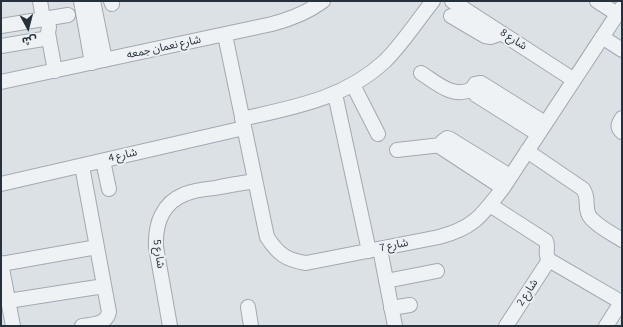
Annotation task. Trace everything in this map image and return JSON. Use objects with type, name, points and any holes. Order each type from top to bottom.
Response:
[{"type":"street","points":[[40,1],[52,23]]},
{"type":"street","points":[[48,1],[58,70]]},
{"type":"street","points":[[80,1],[99,62]]},
{"type":"street","points":[[93,1],[99,62]]},
{"type":"street","name":"شارع نعمان جمعه","points":[[1,82],[272,24],[293,18],[323,1]]},
{"type":"street","name":"شارع 4","points":[[1,184],[103,161],[195,146],[243,123],[335,94],[368,75],[384,61],[398,46],[433,1]]},
{"type":"street","name":"شارع 8","points":[[452,1],[574,80]]},
{"type":"street","points":[[598,1],[620,11]]},
{"type":"street","name":"شارع 7","points":[[225,35],[267,237],[274,248],[283,256],[294,261],[306,263],[439,237],[472,224],[490,205],[507,182],[602,36],[620,11]]},
{"type":"street","points":[[451,16],[485,36],[491,37],[502,33]]},
{"type":"street","points":[[1,26],[52,23]]},
{"type":"street","points":[[1,35],[52,23]]},
{"type":"street","points":[[1,46],[52,23]]},
{"type":"street","points":[[602,36],[622,50]]},
{"type":"street","points":[[421,73],[454,92],[460,93],[472,89],[475,84],[481,83],[542,129]]},
{"type":"street","points":[[353,85],[378,134]]},
{"type":"street","points":[[335,94],[375,250],[386,281],[395,326]]},
{"type":"street","points":[[622,118],[618,125],[622,132]]},
{"type":"street","points":[[398,150],[441,145],[444,139],[450,139],[507,182]]},
{"type":"street","points":[[527,151],[583,189],[587,199],[587,208],[590,217],[622,240]]},
{"type":"street","points":[[103,161],[110,189]]},
{"type":"street","points":[[82,166],[108,308],[108,316],[102,322],[82,326]]},
{"type":"street","name":"شارع 5","points":[[170,326],[155,234],[158,221],[164,209],[173,200],[185,194],[255,181]]},
{"type":"street","points":[[490,205],[546,241],[548,245],[547,255],[550,260],[622,302],[606,326]]},
{"type":"street","points":[[13,326],[5,294],[1,263],[97,247]]},
{"type":"street","name":"شارع 2","points":[[506,326],[550,260]]},
{"type":"street","points":[[386,281],[438,271]]},
{"type":"street","points":[[5,294],[104,286]]},
{"type":"street","points":[[391,308],[410,305]]},
{"type":"street","points":[[248,307],[251,326]]}]
